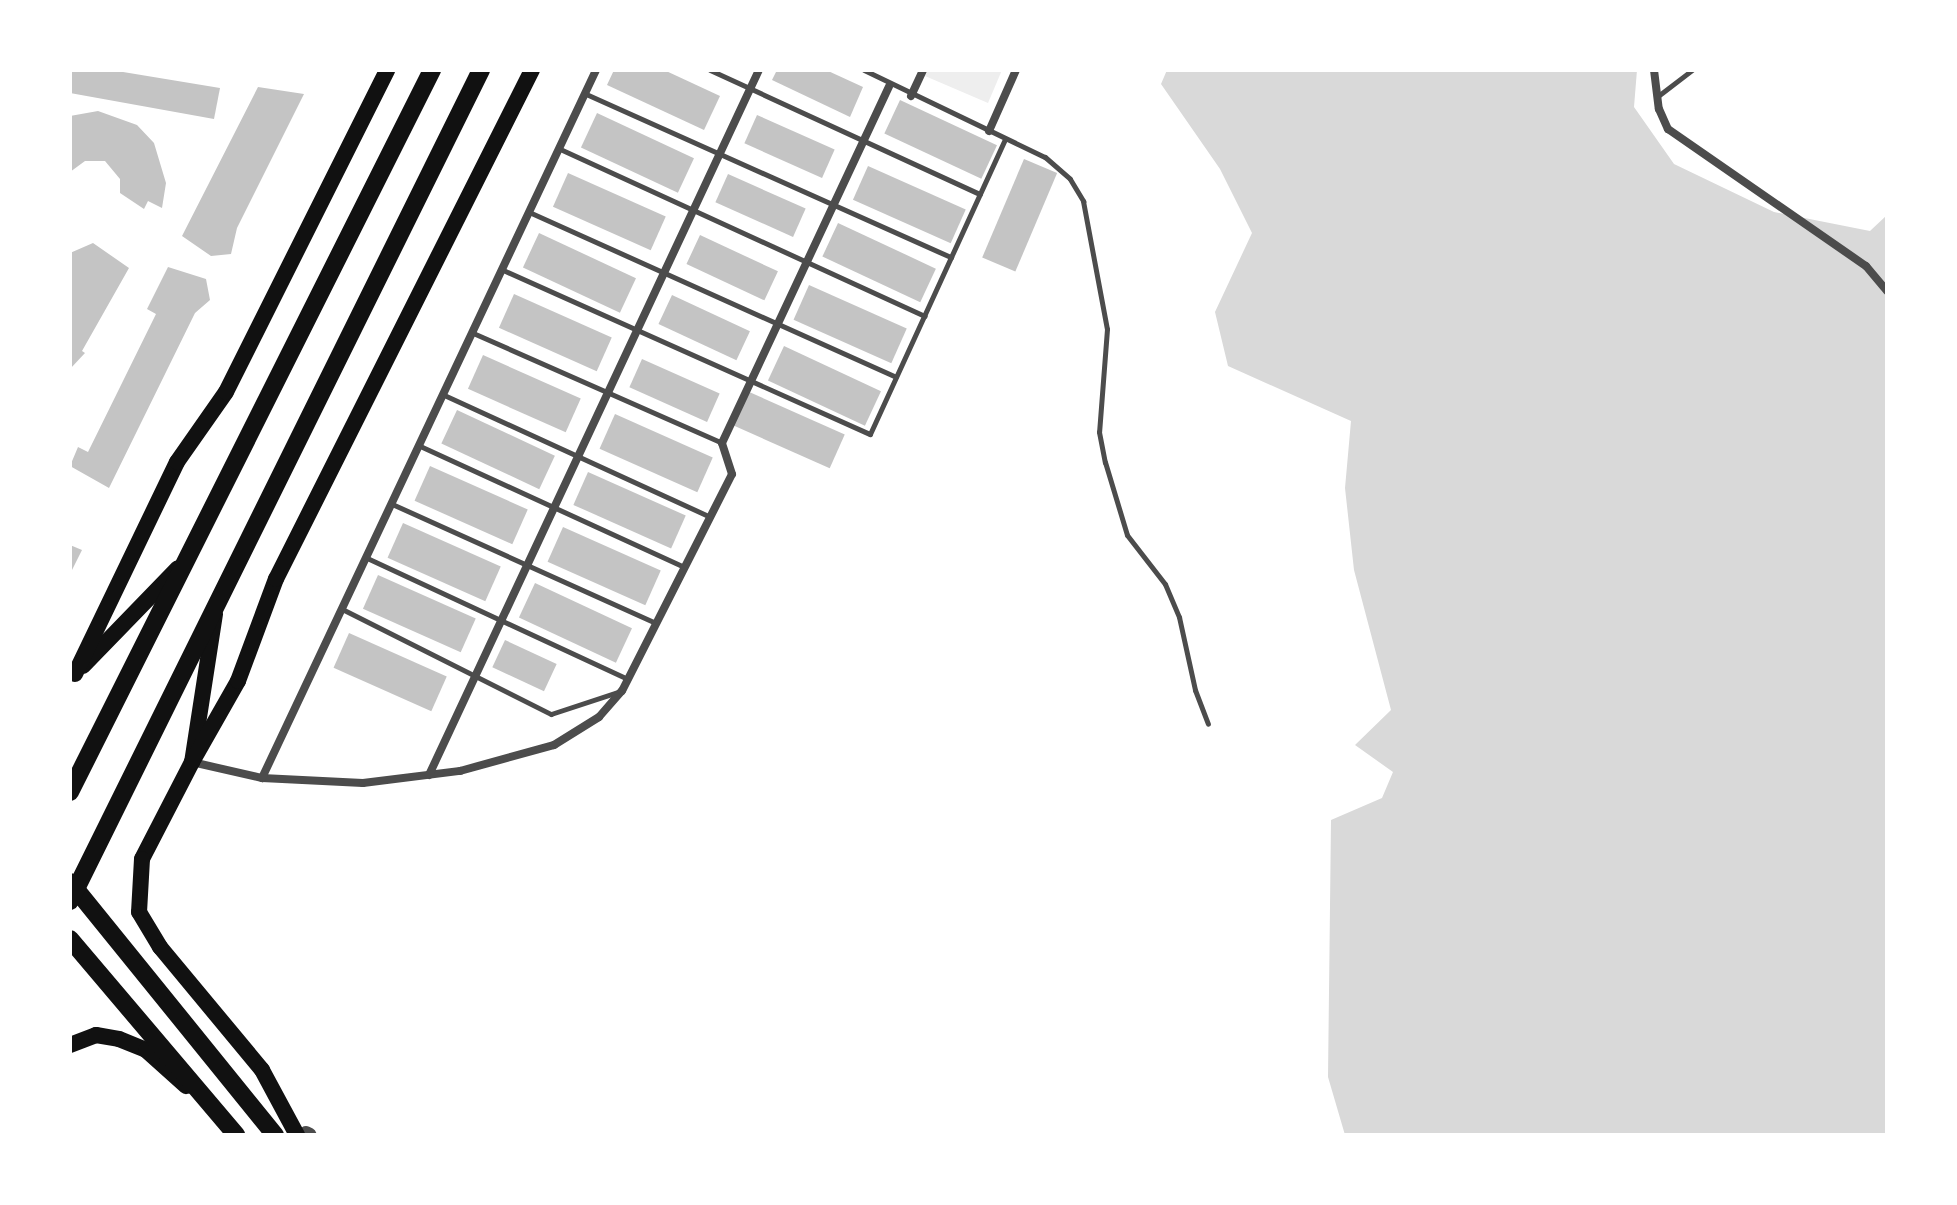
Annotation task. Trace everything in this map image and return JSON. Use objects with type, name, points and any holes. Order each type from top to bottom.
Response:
[{"type":"main road","points":[[72,676],[177,462],[226,392],[387,70]]},
{"type":"main road","points":[[70,792],[196,550],[432,70]]},
{"type":"main road","points":[[275,1135],[72,890],[215,609],[481,70]]},
{"type":"main road","points":[[305,1134],[262,1070],[160,947],[139,912],[142,859],[238,681],[276,579],[532,70]]},
{"type":"main road","points":[[72,676],[196,550]]},
{"type":"main road","points":[[192,762],[215,609]]},
{"type":"main road","points":[[70,939],[232,1130]]},
{"type":"main road","points":[[70,1045],[96,1035],[146,1050],[232,1130]]},
{"type":"street","points":[[262,778],[596,70]]},
{"type":"street","points":[[429,775],[759,70]]},
{"type":"street","points":[[911,96],[923,70]]},
{"type":"street","points":[[989,131],[1016,70]]},
{"type":"street","points":[[1654,70],[1657,96],[1668,129],[1866,266],[1887,291]]},
{"type":"street","points":[[192,762],[262,778],[363,783],[429,775],[554,745],[599,717],[622,691],[732,474],[722,443],[889,86]]},
{"type":"lane","points":[[710,70],[980,194]]},
{"type":"lane","points":[[864,70],[889,86],[1045,157],[1070,179],[1083,201],[1107,329],[1099,432],[1105,462],[1127,535],[1165,584],[1179,617],[1195,690],[1208,724]]},
{"type":"lane","points":[[1657,96],[1692,70]]},
{"type":"lane","points":[[585,94],[951,257]]},
{"type":"lane","points":[[502,269],[870,434],[1005,139]]},
{"type":"lane","points":[[559,149],[925,316]]},
{"type":"lane","points":[[529,212],[896,377]]},
{"type":"lane","points":[[472,333],[722,443]]},
{"type":"lane","points":[[443,394],[710,517]]},
{"type":"lane","points":[[419,445],[684,567]]},
{"type":"lane","points":[[391,504],[656,623]]},
{"type":"lane","points":[[366,558],[628,679]]},
{"type":"lane","points":[[342,609],[551,714],[622,691]]},
{"type":"shaded area","points":[[928,70],[1002,70],[988,103],[925,76]]},
{"type":"shaded area","points":[[1167,70],[1637,70],[1634,107],[1674,164],[1774,212],[1870,231],[1887,215],[1887,1135],[1345,1135],[1328,1077],[1331,820],[1382,798],[1393,772],[1355,745],[1391,710],[1354,570],[1345,488],[1351,421],[1228,366],[1215,312],[1252,233],[1220,169],[1161,84]]},
{"type":"building","points":[[70,70],[111,70],[220,88],[214,119],[70,93]]},
{"type":"building","points":[[614,70],[664,70],[720,96],[704,130],[607,85]]},
{"type":"building","points":[[777,70],[826,70],[863,87],[850,117],[772,80]]},
{"type":"building","points":[[258,87],[304,94],[237,228],[231,254],[211,256],[182,236]]},
{"type":"building","points":[[900,100],[997,145],[981,179],[884,134]]},
{"type":"building","points":[[98,111],[137,125],[154,143],[166,183],[162,208],[148,201],[144,209],[120,193],[120,179],[105,161],[85,161],[70,172],[70,116]]},
{"type":"building","points":[[597,113],[694,158],[678,193],[581,147]]},
{"type":"building","points":[[757,115],[835,150],[822,178],[744,143]]},
{"type":"building","points":[[1024,159],[1057,173],[1015,272],[982,257]]},
{"type":"building","points":[[868,166],[966,210],[951,243],[853,200]]},
{"type":"building","points":[[568,173],[666,217],[651,250],[553,207]]},
{"type":"building","points":[[728,174],[806,209],[793,237],[715,202]]},
{"type":"building","points":[[838,223],[936,269],[920,302],[822,257]]},
{"type":"building","points":[[539,233],[636,278],[620,313],[523,267]]},
{"type":"building","points":[[700,235],[778,271],[764,300],[686,264]]},
{"type":"building","points":[[93,243],[129,268],[82,351],[85,353],[70,369],[70,253]]},
{"type":"building","points":[[168,267],[206,279],[210,300],[195,313],[109,488],[70,466],[78,447],[88,452],[156,314],[147,309]]},
{"type":"building","points":[[809,285],[907,329],[891,363],[794,320]]},
{"type":"building","points":[[514,294],[612,338],[597,371],[499,328]]},
{"type":"building","points":[[672,295],[750,331],[736,360],[658,324]]},
{"type":"building","points":[[784,346],[881,391],[865,426],[768,380]]},
{"type":"building","points":[[483,355],[581,399],[566,432],[468,389]]},
{"type":"building","points":[[642,359],[720,394],[707,422],[629,387]]},
{"type":"building","points":[[747,391],[845,435],[830,468],[732,425]]},
{"type":"building","points":[[457,410],[555,456],[539,489],[441,444]]},
{"type":"building","points":[[615,414],[713,458],[697,492],[600,449]]},
{"type":"building","points":[[430,466],[528,510],[512,544],[415,501]]},
{"type":"building","points":[[588,472],[686,516],[671,548],[573,505]]},
{"type":"building","points":[[403,523],[501,567],[485,601],[388,558]]},
{"type":"building","points":[[563,527],[661,571],[645,605],[548,562]]},
{"type":"building","points":[[70,545],[82,550],[70,574]]},
{"type":"building","points":[[378,575],[476,619],[461,652],[363,609]]},
{"type":"building","points":[[535,583],[632,628],[616,663],[519,617]]},
{"type":"building","points":[[349,633],[447,677],[431,711],[334,668]]},
{"type":"building","points":[[505,640],[557,664],[544,691],[492,667]]}]
